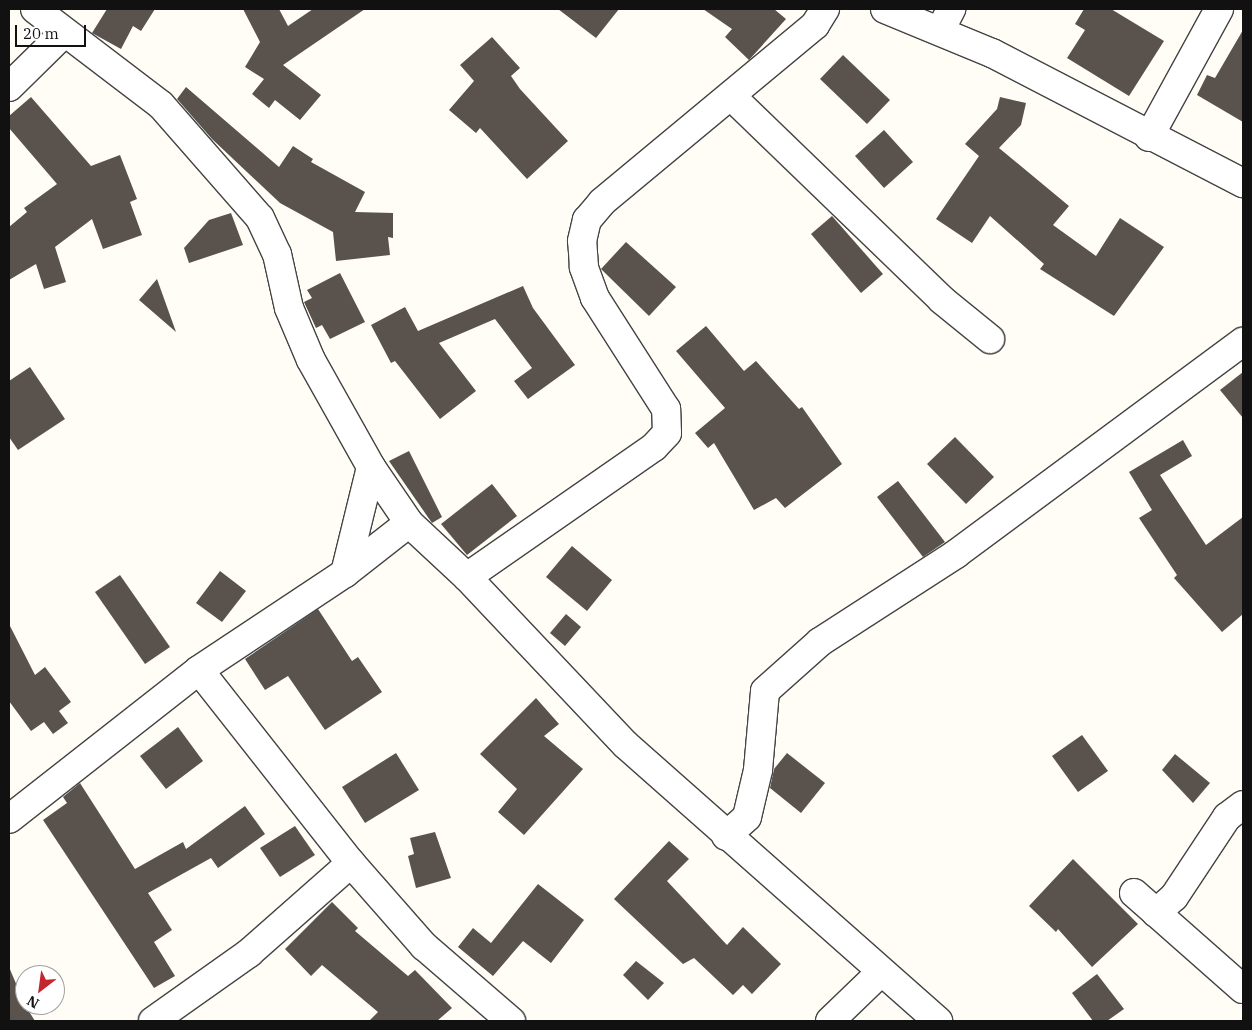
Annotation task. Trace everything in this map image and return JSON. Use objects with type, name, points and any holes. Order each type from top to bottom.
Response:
[{"type":"street","points":[[35,9],[64,33],[161,105],[260,218],[277,254],[289,308],[311,360],[371,467],[409,523],[467,577],[626,745],[726,836],[938,1021]]},
{"type":"street","points":[[467,577],[654,447],[667,433],[666,409],[595,298],[584,267],[582,240],[587,220],[602,202],[815,26],[825,9]]},
{"type":"street","points":[[885,9],[945,20],[992,53],[1149,138],[1243,182]]},
{"type":"street","points":[[1149,138],[1219,9]]},
{"type":"street","points":[[9,87],[64,33]]},
{"type":"street","points":[[731,96],[942,300],[990,339]]},
{"type":"street","points":[[726,836],[747,817],[758,770],[765,691],[820,642],[964,548],[1243,342]]},
{"type":"street","points":[[344,573],[371,467]]},
{"type":"street","points":[[9,819],[199,670],[344,573],[409,523]]},
{"type":"street","points":[[199,670],[351,863],[424,946],[511,1021]]},
{"type":"street","points":[[1156,912],[1174,897],[1227,817],[1243,805]]},
{"type":"street","points":[[156,1021],[249,953],[351,863]]},
{"type":"street","points":[[1134,893],[1243,989]]},
{"type":"street","points":[[830,1021],[881,972]]},
{"type":"building","points":[[107,9],[155,9],[141,31],[133,26],[121,49],[92,33]]},
{"type":"building","points":[[243,9],[279,9],[288,26],[313,9],[365,9],[283,65],[321,95],[300,120],[275,100],[269,108],[252,94],[264,79],[245,67],[260,42]]},
{"type":"building","points":[[558,9],[619,9],[596,38]]},
{"type":"building","points":[[703,9],[774,9],[786,19],[749,60],[725,37],[732,29]]},
{"type":"building","points":[[1084,9],[1111,9],[1164,41],[1129,96],[1067,58],[1085,30],[1075,24]]},
{"type":"building","points":[[1243,30],[1243,122],[1197,95],[1207,75],[1215,78]]},
{"type":"building","points":[[492,37],[520,68],[511,76],[520,89],[568,141],[527,179],[480,128],[476,133],[449,110],[474,81],[460,65]]},
{"type":"building","points":[[843,55],[890,100],[867,124],[820,79]]},
{"type":"building","points":[[186,87],[279,167],[293,146],[313,159],[311,162],[365,192],[355,212],[393,213],[393,238],[388,237],[390,255],[336,261],[333,232],[280,203],[212,139],[177,99]]},
{"type":"building","points":[[31,97],[91,166],[120,155],[137,199],[130,202],[142,235],[103,249],[92,219],[55,247],[66,282],[44,289],[36,264],[9,280],[9,227],[27,212],[24,208],[57,184],[9,128],[9,116]]},
{"type":"building","points":[[1000,97],[1026,103],[1021,125],[999,148],[1069,206],[1053,225],[1096,256],[1120,218],[1164,247],[1114,316],[1040,269],[1044,264],[990,216],[972,243],[936,219],[979,156],[965,144],[997,109]]},
{"type":"building","points":[[884,130],[913,162],[884,188],[855,156]]},
{"type":"building","points":[[231,213],[243,245],[189,263],[184,248],[209,220]]},
{"type":"building","points":[[832,216],[883,274],[861,293],[811,234]]},
{"type":"building","points":[[626,242],[676,287],[649,316],[601,269]]},
{"type":"building","points":[[340,273],[365,322],[330,339],[322,325],[316,328],[304,302],[312,298],[307,290]]},
{"type":"building","points":[[157,279],[176,332],[139,300]]},
{"type":"building","points":[[523,286],[533,308],[575,365],[528,399],[514,381],[532,368],[495,319],[439,343],[476,391],[440,419],[395,361],[391,363],[371,325],[405,307],[418,331]]},
{"type":"building","points":[[706,326],[744,371],[756,361],[799,409],[802,407],[842,464],[785,508],[776,498],[754,510],[714,443],[708,448],[695,433],[725,408],[676,351]]},
{"type":"building","points":[[30,367],[65,419],[18,450],[9,437],[9,381]]},
{"type":"building","points":[[1243,372],[1243,418],[1220,390]]},
{"type":"building","points":[[955,437],[994,477],[966,504],[927,464]]},
{"type":"building","points":[[1183,440],[1192,456],[1160,475],[1206,545],[1243,517],[1243,614],[1222,632],[1174,578],[1177,575],[1139,518],[1152,510],[1129,472]]},
{"type":"building","points":[[409,451],[442,517],[432,523],[389,461]]},
{"type":"building","points":[[898,481],[945,542],[923,557],[877,497]]},
{"type":"building","points":[[492,484],[517,516],[467,555],[441,524]]},
{"type":"building","points":[[572,546],[612,580],[587,611],[546,577]]},
{"type":"building","points":[[220,571],[246,591],[222,622],[196,603]]},
{"type":"building","points":[[120,575],[170,647],[145,664],[95,592]]},
{"type":"building","points":[[318,609],[352,661],[358,657],[382,692],[325,730],[288,676],[265,690],[245,659]]},
{"type":"building","points":[[566,614],[581,627],[565,646],[550,633]]},
{"type":"building","points":[[9,624],[35,675],[45,667],[71,702],[59,711],[68,723],[53,734],[44,722],[31,731],[9,701]]},
{"type":"building","points":[[536,698],[559,724],[544,736],[583,769],[524,835],[498,812],[517,789],[480,754]]},
{"type":"building","points":[[178,727],[203,761],[166,789],[140,756]]},
{"type":"building","points":[[1082,735],[1108,771],[1078,792],[1052,756]]},
{"type":"building","points":[[396,753],[419,790],[365,823],[342,787]]},
{"type":"building","points":[[787,753],[825,783],[801,813],[770,788],[774,769]]},
{"type":"building","points":[[1175,754],[1210,783],[1193,803],[1162,770]]},
{"type":"building","points":[[80,783],[135,869],[183,842],[186,849],[245,806],[265,834],[218,868],[211,858],[148,893],[172,930],[154,942],[175,976],[154,988],[43,820],[67,803],[63,797]]},
{"type":"building","points":[[295,826],[315,855],[280,877],[260,848]]},
{"type":"building","points":[[435,832],[451,878],[416,888],[408,856],[414,854],[410,838]]},
{"type":"building","points":[[669,841],[689,859],[667,881],[727,945],[743,927],[781,964],[752,994],[743,985],[733,995],[694,958],[683,964],[614,899]]},
{"type":"building","points":[[1073,859],[1138,924],[1092,967],[1058,929],[1056,932],[1029,906]]},
{"type":"building","points":[[538,884],[584,920],[551,963],[523,941],[493,976],[458,947],[473,928],[491,943]]},
{"type":"building","points":[[332,902],[358,928],[355,931],[408,976],[415,970],[452,1008],[437,1021],[369,1021],[378,1012],[322,965],[311,976],[285,949]]},
{"type":"building","points":[[636,961],[664,983],[648,1000],[623,975]]},
{"type":"building","points":[[9,967],[15,981],[15,1015],[31,1015],[35,1021],[9,1021]]},
{"type":"building","points":[[1097,974],[1124,1009],[1107,1021],[1093,1021],[1072,993]]}]
